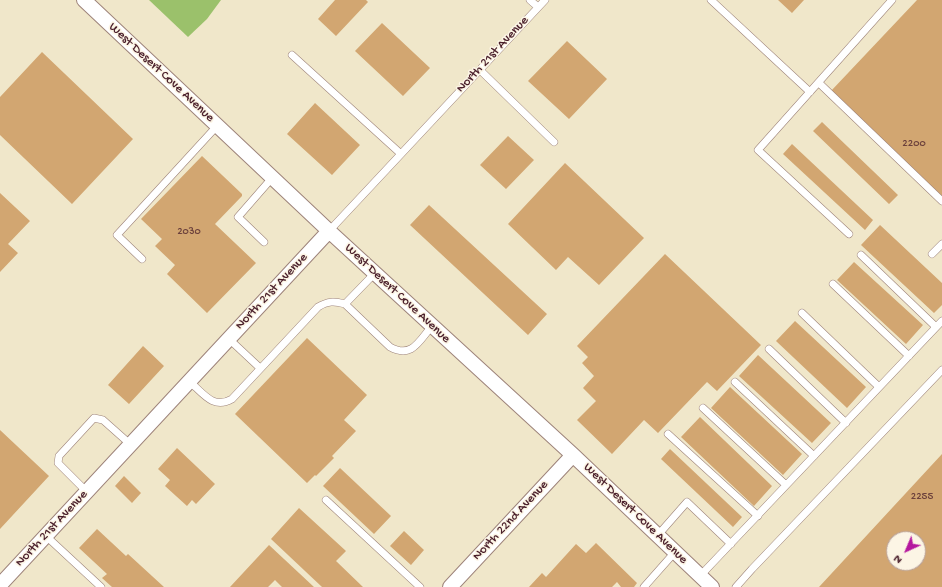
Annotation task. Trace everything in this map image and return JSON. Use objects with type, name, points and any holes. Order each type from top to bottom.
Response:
[{"type":"street","name":"West Desert Cove Avenue","points":[[84,0],[272,178],[573,455],[707,584]]},
{"type":"street","name":"North 21st Avenue","points":[[0,585],[329,231]]},
{"type":"street","name":"North 22nd Avenue","points":[[450,587],[573,455]]},
{"type":"lane","points":[[530,0],[538,7]]},
{"type":"lane","name":"North 21st Avenue","points":[[329,231],[545,0]]},
{"type":"lane","points":[[711,0],[810,92]]},
{"type":"lane","points":[[849,234],[758,150],[892,0]]},
{"type":"lane","points":[[292,55],[401,154]]},
{"type":"lane","points":[[480,70],[554,142]]},
{"type":"lane","points":[[819,83],[942,200]]},
{"type":"lane","points":[[142,259],[117,235],[217,126]]},
{"type":"lane","points":[[264,242],[238,217],[272,178]]},
{"type":"lane","points":[[932,254],[942,244]]},
{"type":"lane","points":[[860,255],[936,327]]},
{"type":"lane","points":[[345,304],[375,273]]},
{"type":"lane","points":[[833,284],[909,356]]},
{"type":"lane","points":[[189,381],[211,400],[217,403],[225,403],[232,399],[318,307],[327,302],[335,301],[345,304],[390,347],[398,352],[408,351],[432,326]]},
{"type":"lane","points":[[802,313],[879,387]]},
{"type":"lane","points":[[707,584],[731,544],[942,321]]},
{"type":"lane","points":[[229,339],[260,368]]},
{"type":"lane","points":[[769,349],[846,422]]},
{"type":"lane","points":[[736,587],[942,370]]},
{"type":"lane","points":[[735,382],[814,456]]},
{"type":"lane","points":[[704,408],[786,485]]},
{"type":"lane","points":[[87,492],[58,463],[59,456],[94,418],[103,420],[130,444]]},
{"type":"lane","points":[[668,434],[758,516]]},
{"type":"lane","points":[[326,500],[420,587]]},
{"type":"lane","points":[[658,536],[687,502],[731,544]]},
{"type":"lane","points":[[46,536],[101,587]]},
{"type":"lane","points":[[644,587],[675,552]]},
{"type":"green space","points":[[149,0],[221,0],[207,19],[188,37]]},
{"type":"building","points":[[335,0],[366,0],[368,2],[336,36],[318,19]]},
{"type":"building","points":[[778,0],[804,0],[792,13]]},
{"type":"building","points":[[917,0],[942,0],[942,197],[831,91]]},
{"type":"building","points":[[382,23],[430,68],[403,96],[355,51]]},
{"type":"building","points":[[567,41],[607,79],[569,119],[528,81]]},
{"type":"building","points":[[42,52],[133,139],[72,204],[0,135],[0,97]]},
{"type":"building","points":[[315,103],[360,145],[332,175],[287,134]]},
{"type":"building","points":[[822,122],[898,195],[889,204],[813,131]]},
{"type":"building","points":[[508,136],[534,160],[506,189],[480,165]]},
{"type":"building","points":[[792,144],[873,220],[865,230],[783,154]]},
{"type":"building","points":[[202,156],[242,194],[242,196],[215,224],[256,263],[207,313],[167,274],[175,265],[155,246],[162,239],[141,219]]},
{"type":"building","points":[[565,163],[644,238],[599,285],[568,257],[556,270],[508,224]]},
{"type":"building","points":[[0,193],[30,221],[8,244],[18,253],[0,272]]},
{"type":"building","points":[[429,205],[547,314],[528,335],[410,225]]},
{"type":"building","points":[[880,225],[942,283],[942,305],[934,313],[861,245]]},
{"type":"building","points":[[665,254],[761,345],[717,391],[707,382],[658,433],[644,420],[612,454],[577,420],[596,401],[583,388],[594,376],[582,363],[588,357],[577,346]]},
{"type":"building","points":[[854,262],[923,325],[906,344],[837,280]]},
{"type":"building","points":[[795,321],[866,387],[847,408],[776,341]]},
{"type":"building","points":[[307,338],[367,395],[344,420],[356,431],[332,456],[334,458],[307,483],[235,414]]},
{"type":"building","points":[[143,346],[164,366],[129,404],[108,385]]},
{"type":"building","points":[[758,355],[831,423],[812,443],[739,376]]},
{"type":"building","points":[[730,387],[802,454],[783,475],[711,408]]},
{"type":"building","points":[[700,417],[772,486],[754,506],[681,437]]},
{"type":"building","points":[[0,430],[49,476],[0,529]]},
{"type":"building","points":[[177,448],[215,484],[196,504],[192,500],[187,506],[165,486],[170,480],[158,469]]},
{"type":"building","points":[[670,449],[742,517],[733,527],[661,459]]},
{"type":"building","points":[[942,454],[942,587],[819,587]]},
{"type":"building","points":[[340,468],[391,516],[374,534],[323,486]]},
{"type":"building","points":[[124,476],[141,493],[132,503],[115,486]]},
{"type":"building","points":[[299,508],[346,551],[336,561],[363,587],[322,587],[271,539]]},
{"type":"building","points":[[97,529],[126,556],[128,554],[164,587],[112,587],[102,578],[107,574],[79,548]]},
{"type":"building","points":[[404,531],[424,550],[411,565],[390,546]]},
{"type":"building","points":[[596,543],[637,583],[634,587],[621,587],[617,582],[612,587],[529,587],[542,573],[546,577],[576,544],[586,553]]},
{"type":"building","points":[[269,545],[314,587],[282,587],[275,580],[268,587],[230,587]]}]
